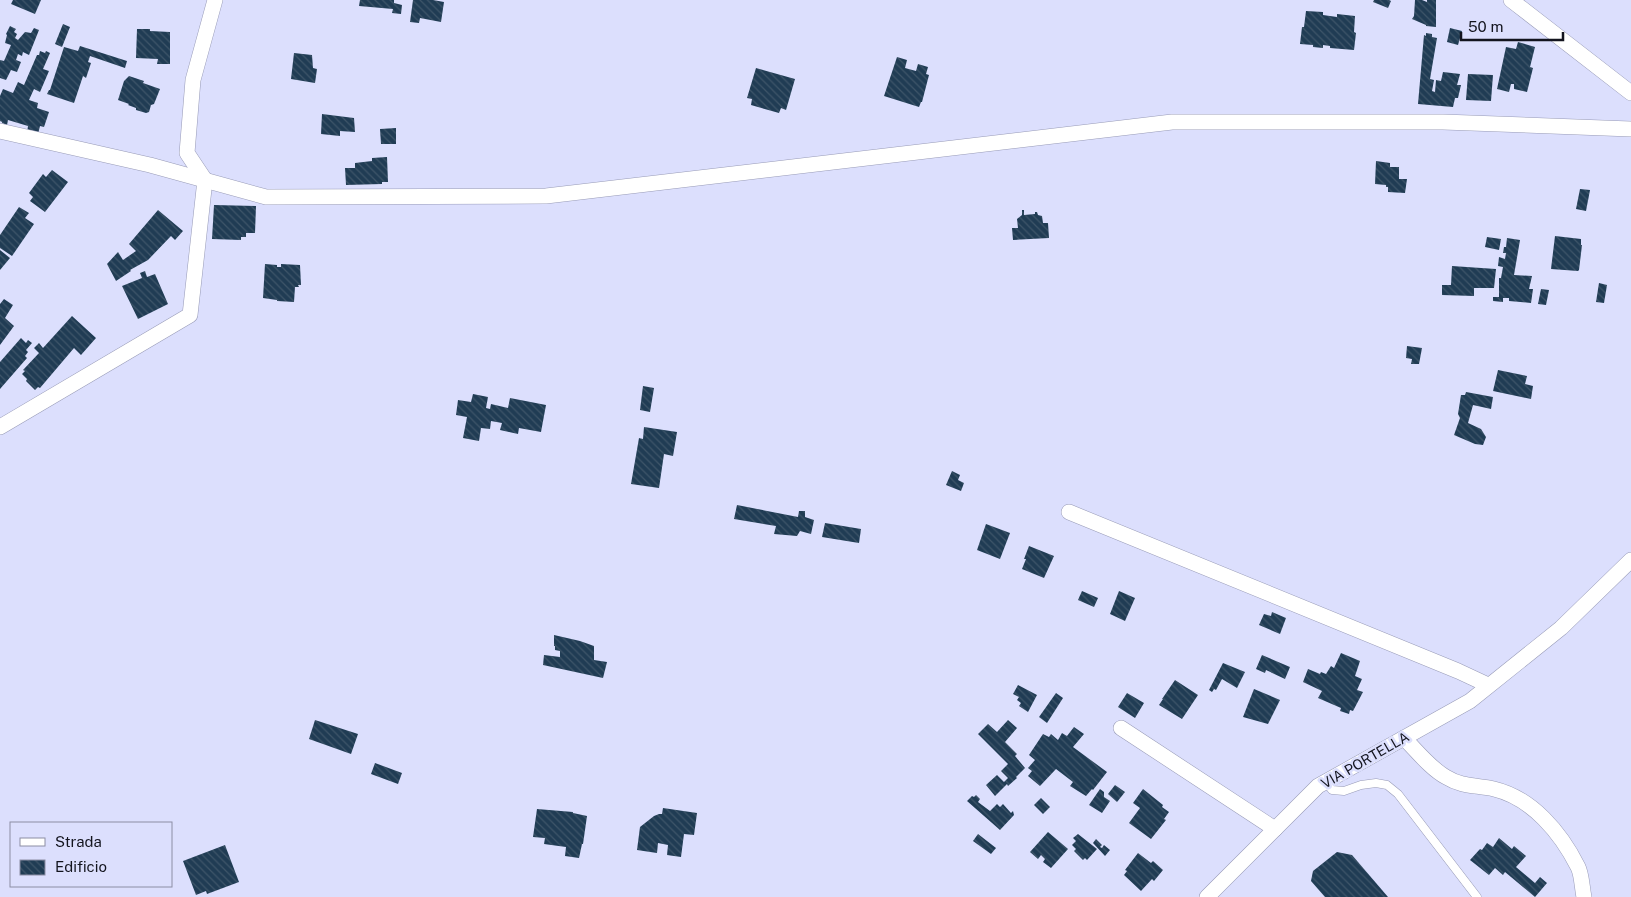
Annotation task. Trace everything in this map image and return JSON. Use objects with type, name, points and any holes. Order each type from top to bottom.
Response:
[{"type":"street","points":[[0,426],[190,315],[205,180],[187,153],[193,80],[215,0]]},
{"type":"street","points":[[1511,0],[1631,93]]},
{"type":"street","points":[[0,131],[150,165],[266,197],[546,196],[1172,122],[1443,122],[1631,129]]},
{"type":"street","points":[[1069,512],[1488,685]]},
{"type":"street","name":"VIA PORTELLA","points":[[1206,897],[1318,786],[1470,701],[1561,628],[1631,560]]},
{"type":"street","points":[[1121,728],[1275,829]]},
{"type":"street","points":[[1404,738],[1445,777],[1463,785],[1494,789],[1512,795],[1536,810],[1558,834],[1579,869],[1584,897]]},
{"type":"lane","points":[[1326,782],[1332,790],[1344,792],[1376,783],[1387,785],[1398,794],[1477,897]]},
{"type":"building","points":[[13,0],[41,0],[35,14],[11,4]]},
{"type":"building","points":[[360,0],[394,0],[394,3],[402,5],[401,14],[392,13],[393,9],[359,6]]},
{"type":"building","points":[[413,0],[444,2],[441,22],[420,18],[419,23],[410,22]]},
{"type":"building","points":[[1374,0],[1391,1],[1388,8],[1373,2]]},
{"type":"building","points":[[1415,0],[1427,2],[1427,0],[1436,0],[1436,27],[1426,26],[1412,19],[1414,16]]},
{"type":"building","points":[[1306,11],[1323,12],[1323,15],[1337,17],[1337,14],[1355,16],[1354,50],[1330,48],[1330,46],[1323,45],[1323,48],[1313,47],[1313,45],[1300,44]]},
{"type":"building","points":[[63,24],[70,27],[62,47],[55,44]]},
{"type":"building","points":[[10,26],[16,29],[14,32],[17,34],[15,38],[18,40],[25,32],[31,33],[34,28],[39,30],[29,55],[23,52],[22,56],[18,54],[16,60],[21,62],[17,72],[11,70],[6,80],[0,78],[0,60],[4,61],[11,45],[5,43],[6,34]]},
{"type":"building","points":[[1450,28],[1462,31],[1458,45],[1447,42]]},
{"type":"building","points":[[137,29],[170,32],[170,64],[157,64],[158,59],[136,58]]},
{"type":"building","points":[[1426,33],[1432,34],[1432,37],[1437,38],[1430,79],[1434,80],[1432,91],[1435,92],[1436,80],[1441,81],[1443,72],[1460,74],[1457,85],[1461,85],[1458,98],[1455,98],[1453,107],[1418,104],[1424,35],[1426,36]]},
{"type":"building","points":[[1518,42],[1535,47],[1530,67],[1533,68],[1527,92],[1514,89],[1514,84],[1511,84],[1509,92],[1497,89],[1506,47],[1516,49]]},
{"type":"building","points":[[80,46],[127,61],[125,68],[90,56],[88,62],[91,63],[86,78],[83,76],[74,103],[47,94],[64,47],[78,51]]},
{"type":"building","points":[[40,51],[50,53],[43,69],[49,71],[40,92],[34,89],[29,100],[38,103],[37,108],[49,112],[44,127],[40,126],[38,134],[27,133],[28,126],[8,120],[7,125],[0,121],[0,96],[3,89],[13,93],[18,82],[24,85]]},
{"type":"building","points":[[294,53],[312,55],[313,68],[317,69],[315,83],[291,79]]},
{"type":"building","points":[[897,57],[907,60],[905,68],[916,71],[918,64],[928,67],[926,74],[929,75],[919,107],[884,96]]},
{"type":"building","points":[[756,68],[795,79],[786,110],[781,108],[779,113],[751,105],[752,99],[747,98]]},
{"type":"building","points":[[1468,74],[1493,75],[1491,101],[1466,100]]},
{"type":"building","points":[[129,76],[160,89],[149,112],[136,110],[136,108],[129,104],[118,100],[124,81]]},
{"type":"building","points":[[322,114],[354,118],[355,132],[340,131],[340,136],[321,134]]},
{"type":"building","points":[[396,128],[396,144],[381,144],[380,129]]},
{"type":"building","points":[[387,157],[388,182],[382,182],[382,184],[346,185],[345,168],[355,168],[355,163],[372,161],[372,158]]},
{"type":"building","points":[[1376,161],[1390,163],[1390,167],[1399,167],[1399,179],[1407,179],[1405,193],[1388,192],[1386,185],[1375,184]]},
{"type":"building","points":[[52,170],[68,182],[45,212],[30,201],[33,197],[29,193],[43,174],[46,177]]},
{"type":"building","points":[[1580,189],[1590,190],[1586,211],[1576,209]]},
{"type":"building","points":[[214,205],[256,206],[255,233],[246,233],[246,237],[241,237],[241,240],[212,239]]},
{"type":"building","points":[[19,207],[29,213],[25,218],[34,224],[12,256],[0,248],[0,235]]},
{"type":"building","points":[[158,210],[183,231],[175,240],[171,236],[148,260],[130,270],[116,281],[107,264],[118,252],[123,260],[136,251],[129,244]]},
{"type":"building","points":[[1022,210],[1024,210],[1024,215],[1037,212],[1038,215],[1042,216],[1043,223],[1048,223],[1049,238],[1013,240],[1012,228],[1018,228],[1017,219],[1022,215]]},
{"type":"building","points":[[1555,236],[1581,239],[1582,245],[1578,271],[1551,269]]},
{"type":"building","points":[[1487,237],[1501,239],[1499,250],[1485,247]]},
{"type":"building","points":[[1507,238],[1520,240],[1514,275],[1532,276],[1529,289],[1533,289],[1531,303],[1509,301],[1509,298],[1503,298],[1503,302],[1493,301],[1493,297],[1499,297],[1499,278],[1501,278],[1503,267],[1498,266],[1499,257],[1505,259],[1506,253],[1503,253]]},
{"type":"building","points":[[0,250],[10,258],[0,270]]},
{"type":"building","points":[[265,264],[277,265],[277,267],[281,267],[281,264],[300,265],[301,285],[295,287],[294,302],[263,298]]},
{"type":"building","points":[[1452,266],[1496,269],[1494,288],[1474,288],[1474,296],[1442,295],[1442,285],[1451,285]]},
{"type":"building","points":[[145,271],[147,277],[155,274],[168,304],[138,319],[122,286],[142,278],[140,273]]},
{"type":"building","points":[[1599,283],[1607,285],[1604,303],[1596,302]]},
{"type":"building","points":[[1541,289],[1549,290],[1546,305],[1538,304]]},
{"type":"building","points":[[4,299],[13,305],[5,318],[14,326],[0,345],[0,304]]},
{"type":"building","points":[[72,316],[96,338],[81,355],[74,348],[40,388],[38,387],[35,390],[22,374],[25,371],[23,370],[39,353],[34,348],[39,343],[43,348]]},
{"type":"building","points":[[21,338],[26,343],[28,340],[32,343],[26,350],[28,352],[25,356],[27,358],[0,389],[0,362]]},
{"type":"building","points":[[1407,346],[1422,348],[1419,364],[1411,364],[1412,359],[1406,358]]},
{"type":"building","points":[[1498,370],[1527,376],[1525,384],[1533,386],[1531,399],[1493,391]]},
{"type":"building","points":[[643,386],[654,388],[650,412],[640,410]]},
{"type":"building","points":[[1466,392],[1493,397],[1491,409],[1473,405],[1468,423],[1481,429],[1486,437],[1483,445],[1475,444],[1454,435],[1460,418],[1458,414],[1461,395],[1465,395]]},
{"type":"building","points":[[473,394],[488,397],[486,408],[490,409],[491,404],[508,408],[510,398],[546,405],[541,432],[519,428],[518,434],[500,430],[502,423],[491,421],[490,429],[481,428],[479,441],[463,438],[467,417],[456,415],[458,400],[471,402]]},
{"type":"building","points":[[644,427],[677,432],[673,456],[664,454],[659,488],[631,484],[639,438],[643,439]]},
{"type":"building","points":[[952,471],[960,475],[958,480],[964,483],[961,491],[946,485]]},
{"type":"building","points":[[737,505],[798,517],[799,511],[805,511],[805,517],[814,520],[811,534],[800,531],[797,536],[774,534],[776,526],[734,519]]},
{"type":"building","points":[[825,523],[861,529],[859,543],[822,537]]},
{"type":"building","points":[[986,524],[1010,533],[1000,559],[977,550]]},
{"type":"building","points":[[1029,546],[1054,556],[1044,578],[1022,569]]},
{"type":"building","points":[[1082,591],[1098,598],[1094,607],[1078,600]]},
{"type":"building","points":[[1119,591],[1135,598],[1125,621],[1110,614]]},
{"type":"building","points":[[1272,612],[1286,618],[1280,634],[1259,625],[1264,614],[1271,616]]},
{"type":"building","points":[[554,635],[594,646],[594,660],[607,662],[603,678],[543,665],[544,655],[560,657],[560,651],[555,650]]},
{"type":"building","points":[[1341,653],[1360,661],[1355,676],[1362,679],[1357,690],[1363,692],[1353,711],[1350,710],[1349,714],[1340,711],[1341,708],[1318,698],[1322,691],[1303,682],[1308,669],[1320,674],[1321,672],[1326,674],[1331,666],[1334,668]]},
{"type":"building","points":[[1262,655],[1290,667],[1285,679],[1266,670],[1265,673],[1256,669]]},
{"type":"building","points":[[1223,663],[1245,672],[1237,688],[1222,679],[1216,690],[1214,689],[1212,692],[1209,690]]},
{"type":"building","points":[[1175,680],[1198,695],[1182,719],[1159,705]]},
{"type":"building","points":[[1018,685],[1037,695],[1028,712],[1019,706],[1021,703],[1017,700],[1019,697],[1013,694]]},
{"type":"building","points":[[1254,689],[1280,700],[1268,724],[1243,717]]},
{"type":"building","points":[[1056,693],[1063,698],[1047,723],[1039,717]]},
{"type":"building","points":[[1127,693],[1144,703],[1135,718],[1118,707]]},
{"type":"building","points":[[315,720],[358,734],[351,754],[309,739]]},
{"type":"building","points":[[1008,720],[1017,728],[1005,742],[1017,754],[1015,756],[1025,768],[1017,778],[1008,786],[1007,784],[995,796],[986,785],[997,775],[1004,782],[1008,778],[1001,771],[1008,764],[978,734],[988,724],[997,732]]},
{"type":"building","points":[[1074,727],[1084,734],[1073,747],[1107,772],[1086,796],[1070,786],[1073,782],[1056,769],[1040,786],[1028,776],[1032,771],[1028,768],[1035,760],[1029,755],[1043,734],[1049,737],[1051,734],[1058,740],[1062,733],[1067,736]]},
{"type":"building","points":[[375,763],[402,773],[398,784],[371,774]]},
{"type":"building","points":[[1115,785],[1125,792],[1117,802],[1108,794]]},
{"type":"building","points":[[1100,789],[1104,792],[1104,797],[1110,801],[1102,813],[1089,805]]},
{"type":"building","points":[[1143,789],[1169,812],[1164,819],[1166,820],[1151,839],[1129,823],[1140,808],[1133,803]]},
{"type":"building","points":[[976,795],[980,799],[978,802],[990,811],[997,804],[1000,807],[1003,804],[1011,813],[1013,811],[1014,815],[1000,830],[967,801]]},
{"type":"building","points":[[1041,798],[1050,807],[1043,814],[1034,805]]},
{"type":"building","points":[[663,808],[697,813],[694,835],[684,834],[681,857],[667,855],[668,845],[658,843],[657,853],[637,850],[640,827],[654,816],[662,814]]},
{"type":"building","points":[[537,809],[573,812],[587,816],[579,858],[565,856],[566,847],[544,844],[545,838],[533,837]]},
{"type":"building","points":[[1048,832],[1068,849],[1051,868],[1043,862],[1045,859],[1041,855],[1038,859],[1030,852]]},
{"type":"building","points":[[978,834],[996,848],[991,854],[973,841]]},
{"type":"building","points":[[1078,834],[1097,849],[1087,860],[1085,858],[1083,860],[1074,851],[1076,849],[1072,845],[1076,841],[1073,838]]},
{"type":"building","points":[[1499,838],[1512,849],[1514,846],[1526,856],[1516,867],[1535,883],[1540,877],[1547,883],[1535,897],[1505,872],[1503,875],[1495,868],[1489,875],[1470,860],[1487,843],[1493,847]]},
{"type":"building","points":[[1096,839],[1102,845],[1100,847],[1102,848],[1104,845],[1110,850],[1105,856],[1093,843]]},
{"type":"building","points":[[225,845],[239,882],[207,894],[206,891],[196,895],[183,861]]},
{"type":"building","points":[[1337,852],[1352,855],[1388,897],[1325,897],[1311,881],[1313,871]]},
{"type":"building","points":[[1138,853],[1151,863],[1153,861],[1163,870],[1154,881],[1152,879],[1141,891],[1124,875],[1127,871],[1125,870]]}]
